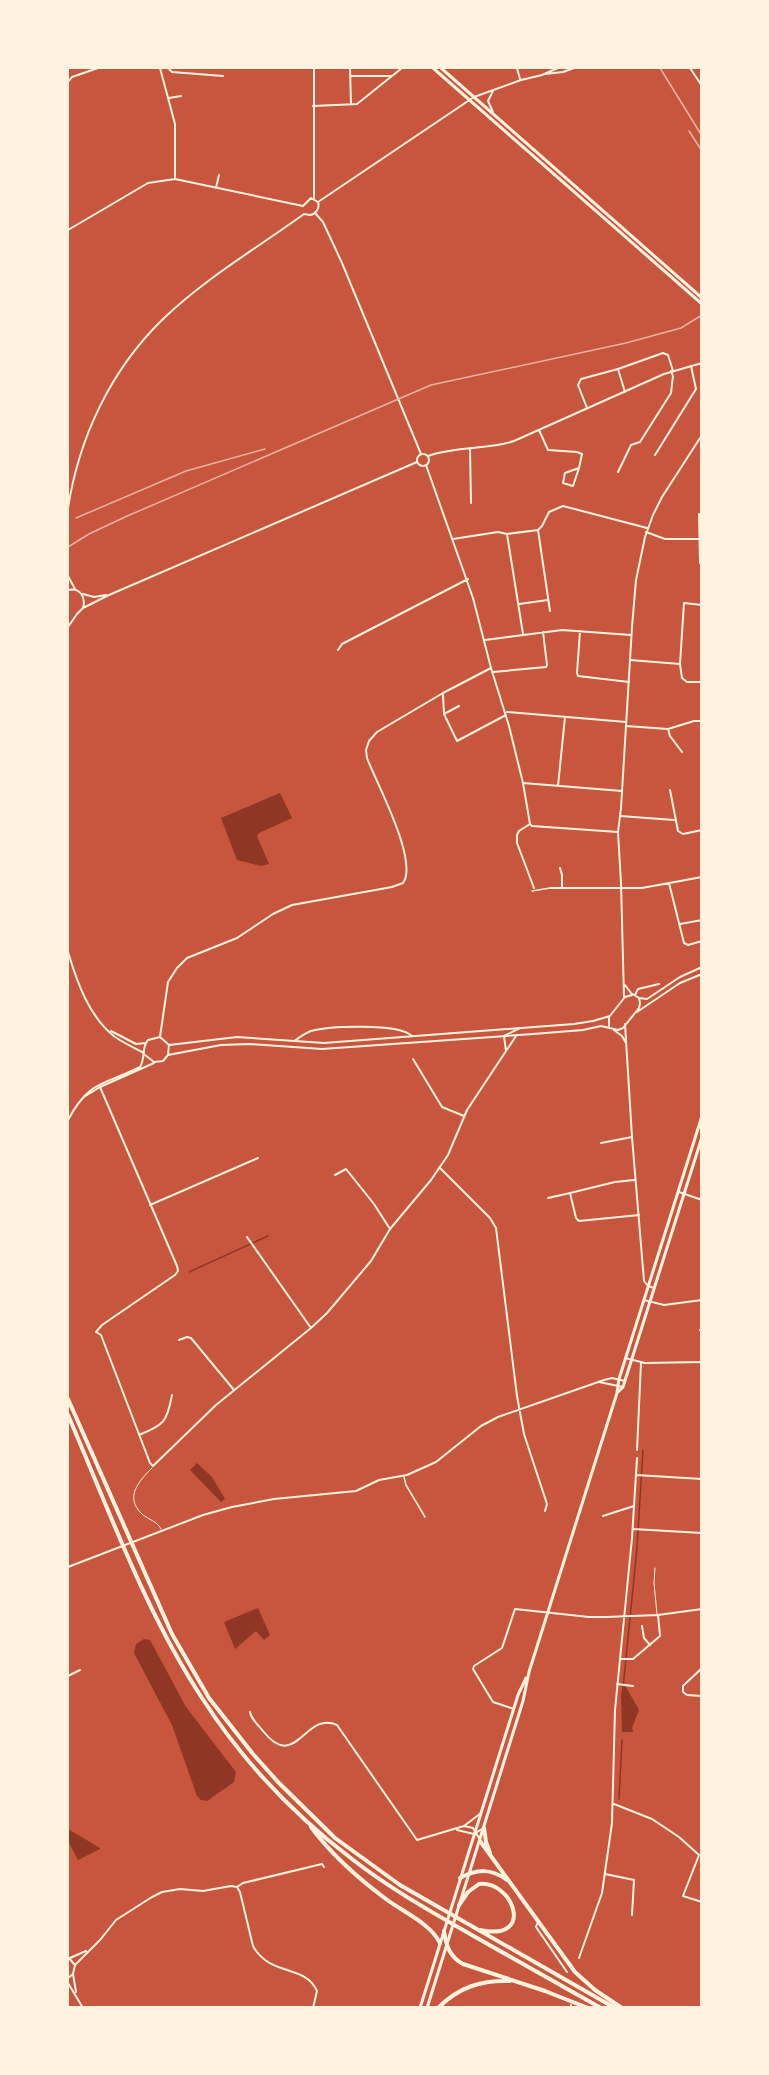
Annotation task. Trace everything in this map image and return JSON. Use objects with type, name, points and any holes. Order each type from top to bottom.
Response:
[{"type":"highway","points":[[68,1399],[172,1634],[209,1698],[253,1754],[313,1818],[360,1857],[400,1885],[615,2007]]},
{"type":"highway","points":[[68,1415],[136,1572],[184,1669],[225,1731],[275,1790],[307,1822],[352,1859],[436,1915],[600,2007]]},
{"type":"highway","points":[[307,1822],[319,1838],[367,1884],[431,1930],[440,1943]]},
{"type":"highway","points":[[484,1828],[487,1846],[495,1862]]},
{"type":"highway","points":[[480,1841],[575,1972],[595,1990],[622,2007]]},
{"type":"highway","points":[[460,1878],[479,1871],[492,1871],[510,1882]]},
{"type":"highway","points":[[459,1905],[468,1892],[479,1884],[491,1885],[508,1898],[514,1915],[506,1930],[495,1932],[473,1928]]},
{"type":"highway","points":[[444,1931],[447,1946],[456,1960],[463,1964],[588,2007]]},
{"type":"highway","points":[[438,2007],[468,1986],[488,1980],[515,1981]]},
{"type":"main road","points":[[433,68],[702,304]]},
{"type":"main road","points":[[441,68],[702,298]]},
{"type":"main road","points":[[427,2007],[525,1697],[530,1671],[617,1393],[625,1358],[702,1116]]},
{"type":"main road","points":[[617,1393],[625,1381],[701,1139]]},
{"type":"main road","points":[[688,1158],[695,1160]]},
{"type":"main road","points":[[420,2007],[520,1690],[530,1671]]},
{"type":"street","points":[[68,82],[72,77],[98,68]]},
{"type":"street","points":[[160,68],[175,124],[175,179]]},
{"type":"street","points":[[168,68],[172,72],[192,71],[223,76]]},
{"type":"street","points":[[68,508],[75,471],[87,433],[109,389],[137,348],[161,321],[190,296],[304,214],[315,213],[319,206],[314,198],[312,106],[314,68]]},
{"type":"street","points":[[350,68],[351,105]]},
{"type":"street","points":[[312,106],[360,103],[402,68]]},
{"type":"street","points":[[517,68],[520,80]]},
{"type":"street","points":[[542,75],[558,68]]},
{"type":"street","points":[[318,202],[474,97],[520,80],[574,68]]},
{"type":"street","points":[[690,68],[702,86]]},
{"type":"street","points":[[350,76],[392,76]]},
{"type":"street","points":[[492,91],[488,101],[493,113]]},
{"type":"street","points":[[169,98],[181,96]]},
{"type":"street","points":[[216,188],[219,175]]},
{"type":"street","points":[[68,230],[148,183],[175,179],[303,206]]},
{"type":"street","points":[[304,214],[303,206],[309,199],[314,198]]},
{"type":"street","points":[[315,213],[323,222],[342,263],[421,454]]},
{"type":"street","points":[[588,409],[578,385],[579,381],[665,353],[668,355],[673,376],[671,393],[640,442],[631,445],[618,472]]},
{"type":"street","points":[[421,454],[428,456],[442,451],[507,443],[672,371],[702,363]]},
{"type":"street","points":[[655,455],[696,389],[691,366]]},
{"type":"street","points":[[618,369],[625,392]]},
{"type":"street","points":[[539,430],[548,450],[582,454],[579,468],[573,486],[563,483],[565,472],[579,468]]},
{"type":"street","points":[[624,998],[618,832],[636,580],[647,530],[662,497],[702,435]]},
{"type":"street","points":[[470,448],[471,503]]},
{"type":"street","points":[[417,462],[421,454]]},
{"type":"street","points":[[428,456],[426,465],[468,579],[506,713],[523,783],[530,824]]},
{"type":"street","points":[[417,462],[421,466],[426,465]]},
{"type":"street","points":[[68,627],[83,608],[109,595],[417,462]]},
{"type":"street","points":[[453,540],[498,532],[507,534],[538,530],[549,512],[563,506],[647,530],[665,539],[699,539]]},
{"type":"street","points":[[699,514],[700,563],[702,563]]},
{"type":"street","points":[[538,530],[549,611]]},
{"type":"street","points":[[507,534],[523,635]]},
{"type":"street","points":[[68,576],[75,589],[82,594],[94,597],[109,595]]},
{"type":"street","points":[[338,650],[342,644],[468,579]]},
{"type":"street","points":[[68,590],[75,589]]},
{"type":"street","points":[[82,594],[83,608]]},
{"type":"street","points":[[519,604],[548,600]]},
{"type":"street","points":[[702,604],[684,603],[680,664],[682,678],[687,681],[702,682]]},
{"type":"street","points":[[484,640],[562,630],[632,635]]},
{"type":"street","points":[[580,631],[578,676],[629,682]]},
{"type":"street","points":[[160,1037],[168,982],[177,968],[188,958],[237,938],[273,914],[292,905],[392,887],[405,880],[407,867],[402,847],[386,799],[368,761],[367,746],[370,739],[377,732],[443,693],[492,670],[546,667],[543,632]]},
{"type":"street","points":[[630,660],[680,664]]},
{"type":"street","points":[[443,693],[444,714],[457,741],[506,713],[626,722]]},
{"type":"street","points":[[444,714],[459,706]]},
{"type":"street","points":[[558,786],[565,717]]},
{"type":"street","points":[[626,726],[668,729],[702,721]]},
{"type":"street","points":[[668,729],[670,736],[682,752]]},
{"type":"street","points":[[523,783],[622,791]]},
{"type":"street","points":[[670,790],[678,830],[681,833],[702,830]]},
{"type":"street","points":[[620,816],[675,820]]},
{"type":"street","points":[[530,824],[536,827],[618,832]]},
{"type":"street","points":[[530,824],[519,831],[517,839],[533,890],[642,888],[702,877]]},
{"type":"street","points":[[560,868],[562,888]]},
{"type":"street","points":[[669,883],[685,944],[702,941]]},
{"type":"street","points":[[680,924],[702,920]]},
{"type":"street","points":[[68,952],[89,1006],[106,1028],[125,1044],[145,1054],[154,1062]]},
{"type":"street","points":[[624,982],[639,999],[649,999],[680,977],[702,967]]},
{"type":"street","points":[[630,1017],[680,983],[702,974]]},
{"type":"street","points":[[634,995],[638,989],[659,984]]},
{"type":"street","points":[[627,1046],[622,1036],[608,1022],[624,998],[634,995]]},
{"type":"street","points":[[168,1055],[222,1044],[322,1049],[583,1030],[601,1026],[621,1029],[640,1007],[639,999]]},
{"type":"street","points":[[106,1028],[136,1044],[146,1043],[152,1038],[160,1037],[169,1045],[237,1037],[324,1043],[520,1028],[593,1021],[610,1016]]},
{"type":"street","points":[[625,1024],[644,1281],[648,1286],[654,1288]]},
{"type":"street","points":[[293,1041],[309,1032],[341,1026],[398,1029],[412,1036]]},
{"type":"street","points":[[504,1036],[520,1028]]},
{"type":"street","points":[[100,1087],[178,1271],[96,1332],[101,1335],[153,1466],[234,1390],[327,1313],[371,1261],[390,1229],[440,1168],[454,1144],[464,1116],[517,1035]]},
{"type":"street","points":[[504,1036],[506,1051]]},
{"type":"street","points":[[68,1120],[86,1093],[98,1084],[141,1066],[146,1043]]},
{"type":"street","points":[[82,1099],[100,1087],[154,1062],[163,1061],[168,1055],[169,1045]]},
{"type":"street","points":[[413,1059],[442,1107],[464,1116]]},
{"type":"street","points":[[601,1143],[632,1137]]},
{"type":"street","points":[[150,1204],[258,1158]]},
{"type":"street","points":[[335,1175],[346,1168],[390,1229]]},
{"type":"street","points":[[440,1168],[484,1212],[496,1228],[517,1396],[524,1434],[547,1504],[545,1511]]},
{"type":"street","points":[[548,1198],[615,1182],[636,1180]]},
{"type":"street","points":[[678,1191],[702,1200]]},
{"type":"street","points":[[570,1193],[576,1218],[579,1221],[639,1215]]},
{"type":"street","points":[[247,1237],[311,1328]]},
{"type":"street","points":[[644,1300],[664,1305],[702,1300]]},
{"type":"street","points":[[179,1340],[191,1338],[234,1390]]},
{"type":"street","points":[[625,1358],[641,1363],[702,1362]]},
{"type":"street","points":[[637,1450],[641,1363]]},
{"type":"street","points":[[68,1567],[203,1515],[232,1507],[277,1499],[341,1494],[356,1491],[379,1480],[404,1476],[436,1462],[481,1426],[521,1408],[612,1378],[625,1381]]},
{"type":"street","points":[[599,1382],[623,1387]]},
{"type":"street","points":[[139,1435],[157,1428],[168,1415],[172,1395]]},
{"type":"street","points":[[579,1958],[602,1893],[614,1804],[617,1684],[623,1659],[634,1529],[637,1458]]},
{"type":"street","points":[[637,1475],[702,1479]]},
{"type":"street","points":[[404,1476],[406,1485],[425,1517]]},
{"type":"street","points":[[603,1516],[634,1506]]},
{"type":"street","points":[[634,1529],[702,1533]]},
{"type":"street","points":[[514,1709],[493,1701],[473,1667],[501,1649],[514,1609],[589,1617],[635,1617],[702,1609]]},
{"type":"street","points":[[623,1659],[631,1659],[660,1636],[658,1615]]},
{"type":"street","points":[[642,1626],[644,1638],[650,1645]]},
{"type":"street","points":[[68,1676],[80,1670]]},
{"type":"street","points":[[701,1671],[683,1686],[683,1692],[687,1695],[702,1696]]},
{"type":"street","points":[[617,1684],[631,1685]]},
{"type":"street","points":[[250,1712],[251,1717],[270,1740],[280,1745],[287,1746],[296,1743],[320,1723],[330,1722],[337,1725],[417,1840],[464,1826],[481,1813]]},
{"type":"street","points":[[614,1804],[652,1819],[680,1837],[699,1855],[683,1896],[702,1902]]},
{"type":"street","points":[[464,1826],[476,1833],[480,1841]]},
{"type":"street","points":[[454,1830],[476,1833],[484,1828]]},
{"type":"street","points":[[78,1997],[73,1974],[75,1965],[100,1941],[116,1920],[162,1892],[237,1887],[243,1883],[303,1868],[322,1864],[324,1867]]},
{"type":"street","points":[[605,1874],[634,1881],[632,1915]]},
{"type":"street","points":[[237,1887],[257,1952],[266,1963],[309,1979],[317,1991],[313,2007]]},
{"type":"street","points":[[538,1922],[536,1927],[567,1972]]},
{"type":"street","points":[[75,1965],[69,1958],[89,1951]]},
{"type":"street","points":[[68,1978],[73,1974]]},
{"type":"street","points":[[68,1983],[83,2007]]},
{"type":"street","points":[[576,2003],[580,2007]]},
{"type":"lane","points":[[637,1450],[637,1458]]},
{"type":"lane","points":[[153,1466],[135,1488],[133,1495],[138,1509],[156,1522],[162,1531]]},
{"type":"lane","points":[[655,1568],[654,1583],[658,1615]]},
{"type":"shaded area","points":[[280,793],[292,818],[257,836],[269,864],[261,866],[237,860],[221,818]]},
{"type":"shaded area","points":[[197,1463],[212,1477],[225,1499],[221,1502],[190,1470]]},
{"type":"shaded area","points":[[258,1608],[270,1635],[264,1640],[256,1631],[235,1649],[224,1622]]},
{"type":"shaded area","points":[[144,1639],[150,1640],[186,1707],[236,1772],[234,1782],[207,1801],[197,1796],[172,1725],[134,1653],[136,1644]]},
{"type":"shaded area","points":[[623,1686],[626,1687],[639,1710],[632,1728],[633,1732],[622,1732],[621,1694]]},
{"type":"shaded area","points":[[68,1829],[100,1849],[78,1860],[68,1841]]},
{"type":"waterway","points":[[189,1272],[268,1236]]},
{"type":"waterway","points":[[623,1688],[637,1548],[643,1450]]},
{"type":"waterway","points":[[619,1799],[622,1740]]},
{"type":"railway","points":[[660,68],[702,136]]},
{"type":"railway","points":[[689,131],[702,151]]},
{"type":"railway","points":[[68,547],[125,517],[431,385],[626,343],[681,328],[702,315]]},
{"type":"railway","points":[[76,518],[186,471],[265,449]]}]
